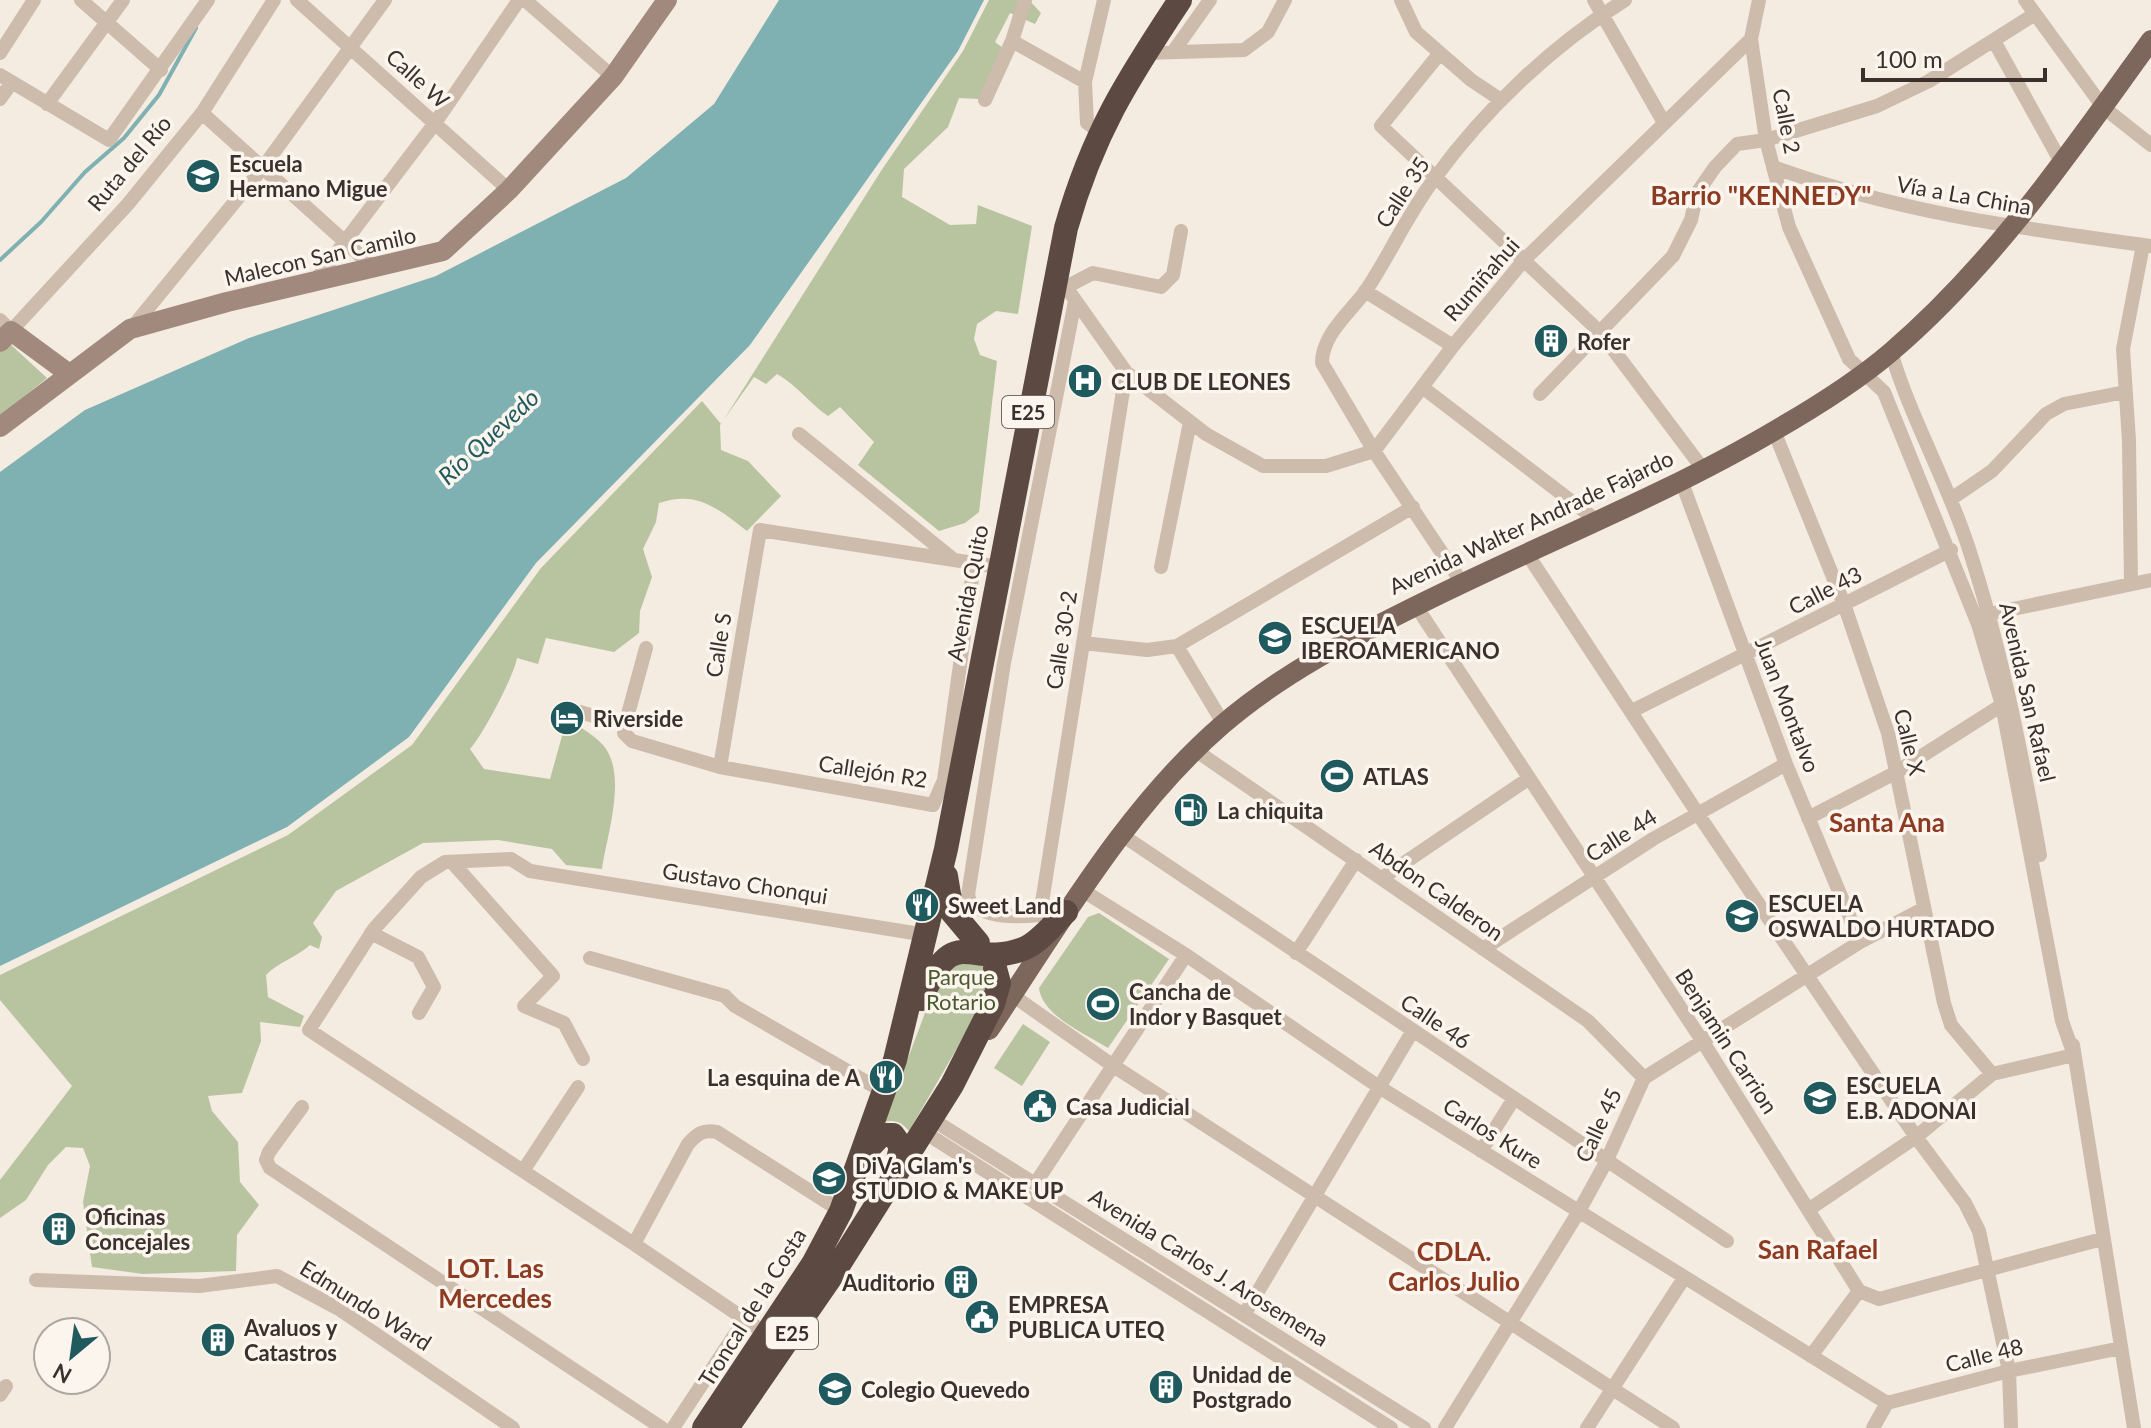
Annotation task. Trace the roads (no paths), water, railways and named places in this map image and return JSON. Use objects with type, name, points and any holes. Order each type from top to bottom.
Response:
[{"type":"highway","name":"Avenida Quito","points":[[841,1211],[895,1060],[926,935],[954,864],[999,567],[1060,286],[1079,182],[1099,131],[1180,0]]},
{"type":"highway","points":[[954,864],[949,907],[975,948],[1000,960]]},
{"type":"highway","points":[[1000,960],[1027,947],[1066,912]]},
{"type":"highway","points":[[895,1060],[936,967],[956,953],[975,948]]},
{"type":"highway","points":[[952,1085],[993,1004],[999,983],[1000,960]]},
{"type":"highway","name":"Avenida Walter Andrade Fajardo","points":[[856,1238],[952,1085]]},
{"type":"highway","points":[[860,1158],[876,1137],[886,1133],[893,1135],[901,1146],[894,1175]]},
{"type":"highway","name":"Troncal de la Costa","points":[[704,1428],[768,1335],[841,1211]]},
{"type":"highway","name":"Troncal de la Costa","points":[[727,1428],[856,1238]]},
{"type":"main road","name":"Malecon San Camilo","points":[[0,427],[130,329],[443,251],[509,190],[613,77],[667,0]]},
{"type":"main road","name":"Avenida Walter Andrade Fajardo","points":[[952,1085],[1066,912],[1122,835],[1195,750],[1223,723],[1302,668],[1368,628],[1703,469],[1774,431],[1865,373],[1963,283],[2011,228],[2151,40]]},
{"type":"main road","points":[[4,331],[68,373]]},
{"type":"street","points":[[0,53],[34,0]]},
{"type":"street","points":[[81,0],[161,70]]},
{"type":"street","points":[[47,104],[123,0]]},
{"type":"street","points":[[0,99],[6,79],[109,140],[208,0]]},
{"type":"street","name":"Ruta del Río","points":[[4,331],[128,204],[202,113],[274,0]]},
{"type":"street","name":"Calle W","points":[[297,0],[509,190]]},
{"type":"street","points":[[130,329],[264,166],[385,0]]},
{"type":"street","points":[[315,281],[435,123],[522,0],[613,77]]},
{"type":"street","points":[[985,100],[1012,41],[1025,0]]},
{"type":"street","points":[[1099,131],[1087,123],[1085,82],[1104,0]]},
{"type":"street","points":[[1173,52],[1210,0]]},
{"type":"street","points":[[1145,53],[1244,50],[1268,32],[1285,0]]},
{"type":"street","points":[[1401,0],[1416,32],[1501,100]]},
{"type":"street","points":[[1594,0],[1663,121]]},
{"type":"street","name":"Calle 35","points":[[1374,451],[1322,363],[1322,352],[1329,337],[1365,291],[1434,178],[1501,100],[1601,15],[1625,0]]},
{"type":"street","name":"Calle 2","points":[[1759,0],[1751,39],[1766,140],[1789,227],[1849,359],[1865,373]]},
{"type":"street","points":[[2025,0],[2103,107],[2151,145]]},
{"type":"street","points":[[1540,394],[1673,256],[1691,220],[1697,193],[1715,167],[1737,144],[1766,140],[1877,106],[1929,81],[2035,14]]},
{"type":"street","name":"Rumiñahui","points":[[1374,451],[1453,346],[1524,260],[1663,121],[1751,39]]},
{"type":"street","points":[[1012,41],[1085,82]]},
{"type":"street","points":[[1994,41],[2061,162]]},
{"type":"street","points":[[1440,53],[1381,126],[1600,332],[1703,469]]},
{"type":"street","points":[[202,113],[373,267]]},
{"type":"street","name":"Vía a La China","points":[[1773,167],[1846,194],[2011,228],[2147,245]]},
{"type":"street","points":[[1181,231],[1173,275],[1161,287],[1093,273],[1060,286],[1075,301],[1126,372],[1190,422],[1263,466],[1326,466],[1374,451],[1462,583]]},
{"type":"street","points":[[2131,583],[2123,349],[2147,245]]},
{"type":"street","points":[[1365,291],[1453,346]]},
{"type":"street","points":[[1066,912],[1006,915],[975,908],[968,901],[954,864],[1004,663],[1075,301]]},
{"type":"street","name":"Avenida San Rafael","points":[[1891,352],[1906,402],[1951,499],[1989,614],[2014,715],[2071,1021],[2102,1239],[2134,1428]]},
{"type":"street","name":"Calle 30-2","points":[[1040,915],[1126,372]]},
{"type":"street","name":"Avenida San Rafael","points":[[1865,373],[1884,392],[1951,550],[2002,705],[2062,1021],[2074,1055]]},
{"type":"street","points":[[1422,387],[1596,520]]},
{"type":"street","points":[[1951,499],[1992,471],[2046,414],[2064,404],[2125,392]]},
{"type":"street","points":[[1161,567],[1190,422]]},
{"type":"street","name":"Calle X","points":[[1774,431],[1844,604],[1888,733],[1948,1016],[1992,1074]]},
{"type":"street","points":[[799,434],[954,560],[999,567]]},
{"type":"street","name":"Juan Montalvo","points":[[1681,480],[1786,764],[1860,942]]},
{"type":"street","points":[[1083,643],[1147,650],[1177,646],[1413,507]]},
{"type":"street","name":"Calle S","points":[[720,767],[760,530],[954,560]]},
{"type":"street","name":"Calle 43","points":[[1632,711],[1951,550]]},
{"type":"street","points":[[1526,552],[1698,814],[1916,1137],[1965,1203],[1979,1231],[2009,1371],[2011,1428]]},
{"type":"street","name":"Callejón R2","points":[[580,712],[625,725],[624,733],[632,741],[720,767],[936,803],[944,780],[974,564]]},
{"type":"street","points":[[1989,614],[2151,580]]},
{"type":"street","name":"Benjamin Carrion","points":[[1416,606],[1703,1042],[1859,1291]]},
{"type":"street","points":[[1177,646],[1223,723]]},
{"type":"street","points":[[625,725],[646,648]]},
{"type":"street","points":[[1808,818],[1895,773],[2002,705]]},
{"type":"street","name":"Abdon Calderon","points":[[1195,750],[1588,1021],[1644,1078]]},
{"type":"street","name":"Calle 44","points":[[1483,949],[1698,814],[1786,764]]},
{"type":"street","points":[[1382,878],[1528,779]]},
{"type":"street","name":"Calle 46","points":[[1122,835],[1727,1241]]},
{"type":"street","name":"Gustavo Chonqui","points":[[452,862],[511,859],[530,871],[557,876],[926,935]]},
{"type":"street","points":[[1296,953],[1356,860]]},
{"type":"street","points":[[583,1059],[564,1023],[524,1006],[553,976],[452,862],[445,862],[404,892],[371,933],[309,1030],[768,1335]]},
{"type":"street","name":"Carlos Kure","points":[[1082,890],[1186,955],[1379,1087],[1887,1403]]},
{"type":"street","name":"Calle 45","points":[[1445,1428],[1578,1213],[1606,1162],[1644,1078],[1860,942],[1923,909]]},
{"type":"street","points":[[371,933],[418,957],[434,987],[419,1013]]},
{"type":"street","points":[[1035,1184],[1186,955]]},
{"type":"street","points":[[590,958],[725,996],[735,1006],[884,1092]]},
{"type":"street","points":[[1012,995],[1112,1065],[1673,1428]]},
{"type":"street","points":[[1244,1315],[1317,1197],[1412,1032]]},
{"type":"street","points":[[1808,1210],[1916,1137],[1992,1074],[2074,1055]]},
{"type":"street","points":[[523,1171],[578,1087]]},
{"type":"street","points":[[1481,1151],[1513,1100]]},
{"type":"street","points":[[302,1107],[269,1152],[266,1160],[270,1168],[662,1428]]},
{"type":"street","name":"Avenida Carlos J. Arosemena","points":[[925,1124],[1035,1184],[1424,1428]]},
{"type":"street","name":"Avenida Carlos J. Arosemena","points":[[925,1124],[1391,1428]]},
{"type":"street","points":[[634,1244],[688,1144],[697,1134],[708,1130],[717,1132],[841,1211]]},
{"type":"street","points":[[1811,1356],[1859,1291],[1879,1299],[2102,1239]]},
{"type":"street","name":"Edmundo Ward","points":[[36,1280],[199,1286],[277,1276],[339,1309],[513,1428]]},
{"type":"street","points":[[1587,1428],[1684,1278]]},
{"type":"street","points":[[673,1428],[745,1319]]},
{"type":"street","name":"Calle 48","points":[[1887,1403],[2009,1371],[2121,1348]]},
{"type":"street","points":[[1873,1428],[1887,1403]]},
{"type":"water","name":"Río Quevedo","points":[[779,0],[984,0],[958,51],[750,345],[536,563],[409,737],[287,827],[0,966],[0,472],[85,410],[249,338],[436,276],[626,178],[714,104]]},
{"type":"waterway","points":[[0,260],[41,222],[85,172],[124,138],[159,95],[196,28]]},
{"type":"place","name":"Escuela Hermano Migue","points":[[203,176]]},
{"type":"place","name":"Rofer","points":[[1551,341]]},
{"type":"place","name":"CLUB DE LEONES","points":[[1085,381]]},
{"type":"place","name":"ESCUELA IBEROAMERICANO","points":[[1275,638]]},
{"type":"place","name":"Riverside","points":[[567,718]]},
{"type":"place","name":"ATLAS","points":[[1337,776]]},
{"type":"place","name":"La chiquita","points":[[1191,810]]},
{"type":"place","name":"Sweet Land","points":[[922,905]]},
{"type":"place","name":"ESCUELA OSWALDO HURTADO","points":[[1742,916]]},
{"type":"place","name":"Cancha de Indor y Basquet","points":[[1103,1004]]},
{"type":"place","name":"La esquina de A","points":[[886,1077]]},
{"type":"place","name":"ESCUELA E.B. ADONAI","points":[[1820,1098]]},
{"type":"place","name":"Casa Judicial","points":[[1040,1106]]},
{"type":"place","name":"DiVa Glam's STUDIO & MAKE UP","points":[[829,1178]]},
{"type":"place","name":"Oficinas Concejales","points":[[59,1229]]},
{"type":"place","name":"Auditorio","points":[[961,1282]]},
{"type":"place","name":"EMPRESA PUBLICA UTEQ","points":[[982,1317]]},
{"type":"place","name":"Avaluos y Catastros","points":[[218,1340]]},
{"type":"place","name":"Unidad de Postgrado","points":[[1166,1387]]},
{"type":"place","name":"Colegio Quevedo","points":[[835,1389]]},
{"type":"district","name":"Barrio \"KENNEDY\"","points":[[1761,195]]},
{"type":"district","name":"Santa Ana","points":[[1887,822]]},
{"type":"district","name":"San Rafael","points":[[1818,1249]]},
{"type":"district","name":"CDLA. Carlos Julio","points":[[1454,1266]]},
{"type":"district","name":"LOT. Las Mercedes","points":[[495,1283]]},
{"type":"park label","name":"Parque Rotario","points":[[961,988]]}]
